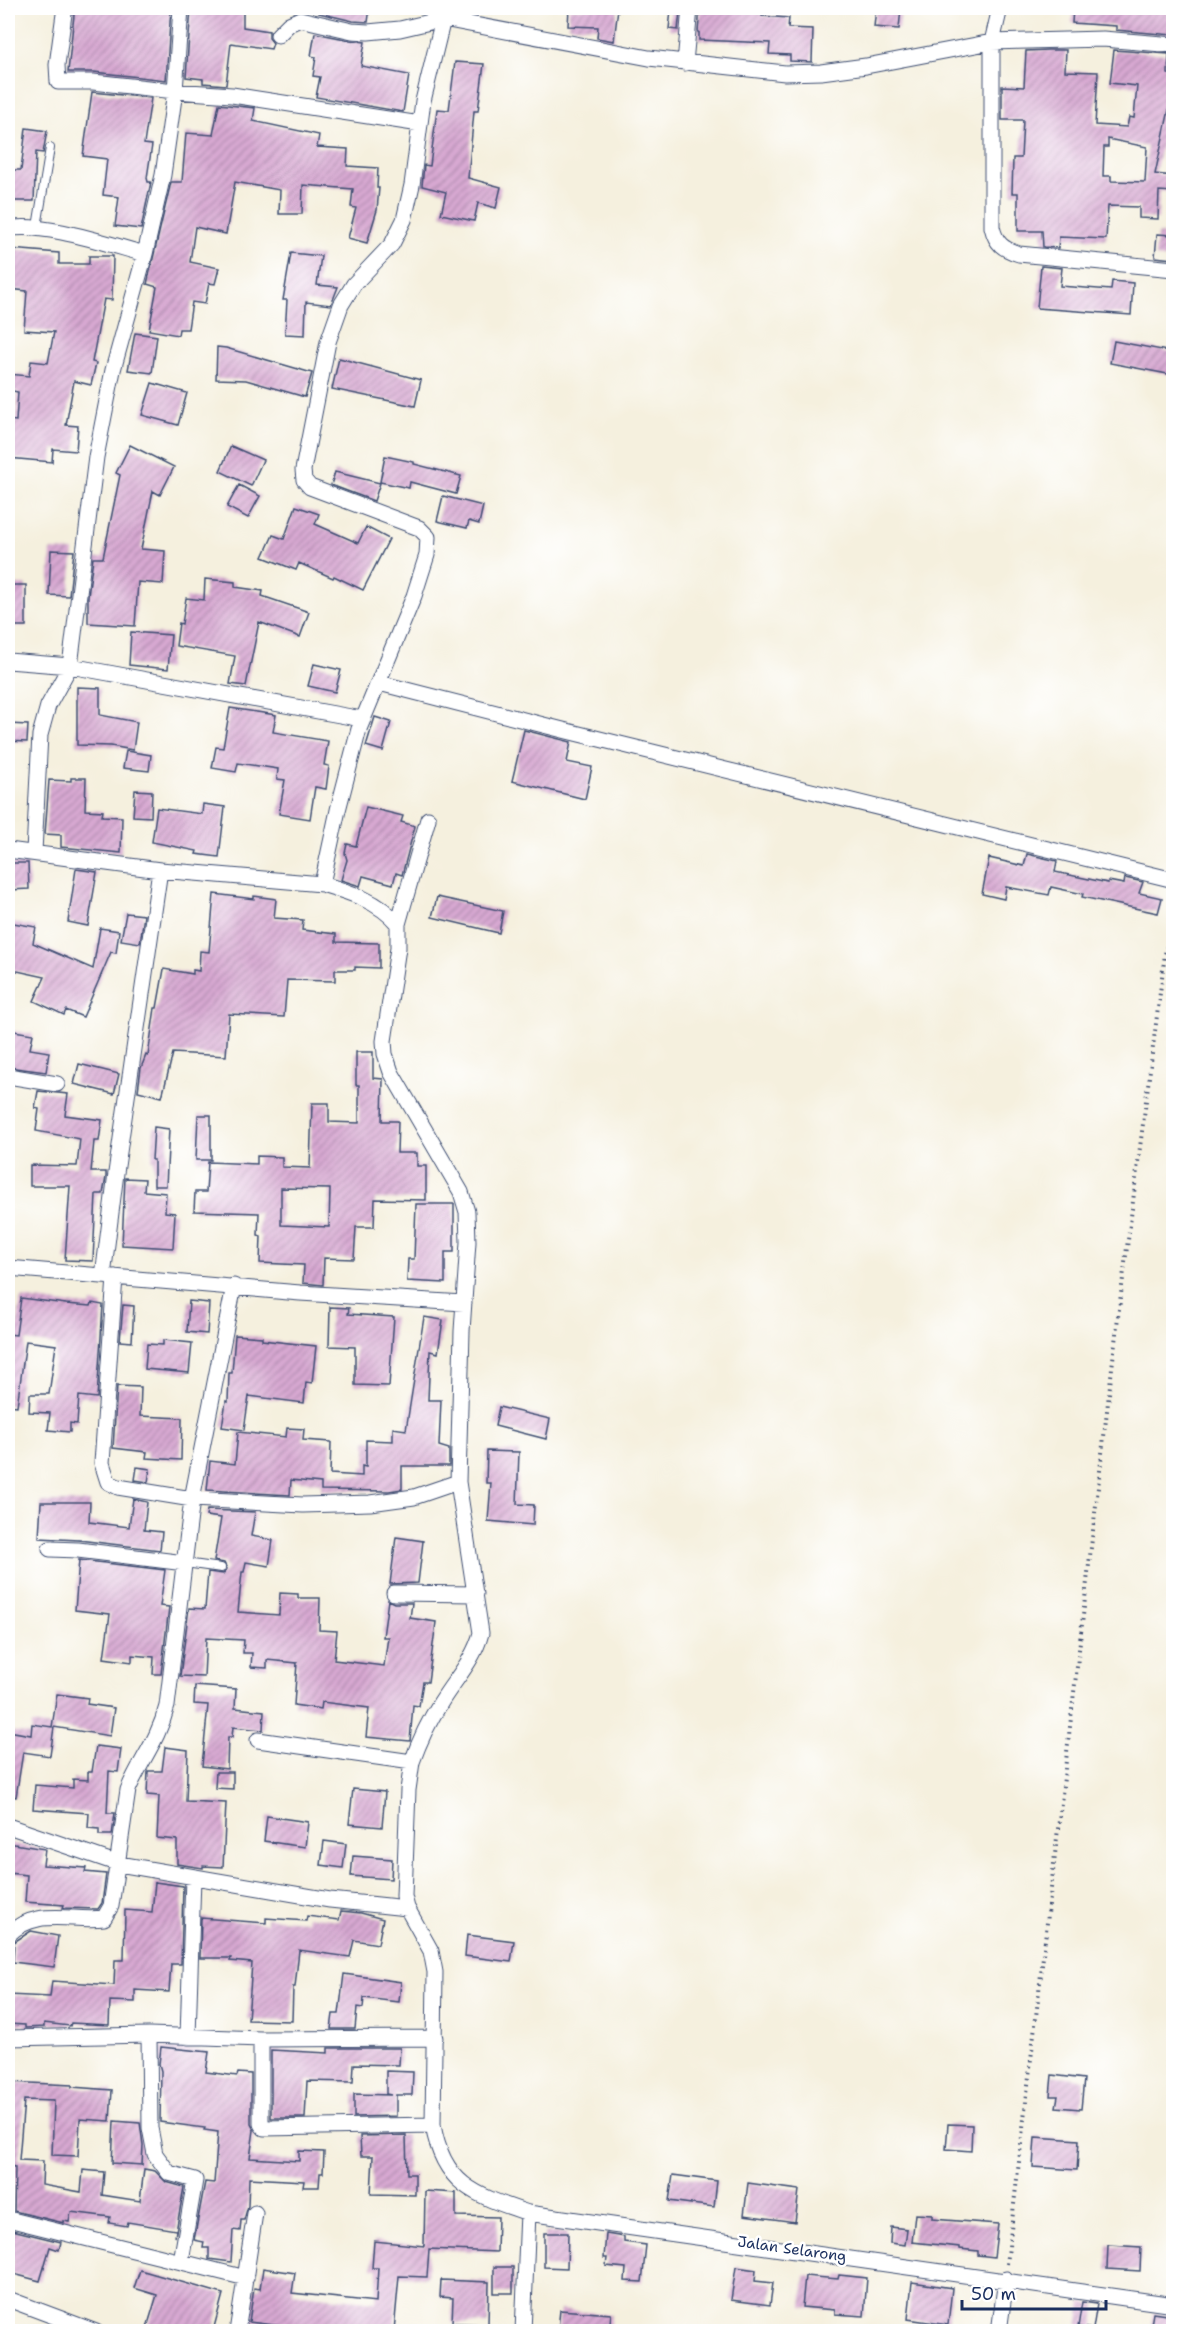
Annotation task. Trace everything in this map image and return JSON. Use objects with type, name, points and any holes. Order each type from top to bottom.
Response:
[{"type":"street","points":[[34,852],[40,735],[48,706],[70,666],[89,504],[100,435],[113,370],[145,254],[163,175],[175,91],[182,8]]},
{"type":"street","points":[[432,8],[443,19]]},
{"type":"street","points":[[685,63],[690,8]]},
{"type":"street","points":[[1000,8],[992,42],[992,227],[994,238],[1002,248],[1019,254],[1173,269]]},
{"type":"street","points":[[64,14],[57,65],[58,82],[93,82],[175,91],[232,94],[420,124]]},
{"type":"street","points":[[278,34],[289,24],[300,19],[352,31],[368,32],[443,19],[595,50],[685,63],[785,73],[821,72],[866,66],[992,42],[1103,39],[1173,45]]},
{"type":"street","points":[[322,884],[338,810],[362,719],[414,596],[427,555],[428,537],[419,528],[310,487],[304,480],[303,470],[328,342],[341,305],[354,284],[392,244],[404,220],[412,185],[420,124],[443,19]]},
{"type":"street","points":[[8,229],[17,226],[37,227],[145,254]]},
{"type":"street","points":[[8,661],[70,666],[362,719]]},
{"type":"street","points":[[379,683],[1173,880]]},
{"type":"street","points":[[8,1826],[119,1864],[330,1900],[407,1908],[403,1883],[412,1762],[418,1745],[440,1703],[478,1646],[481,1633],[458,1482],[468,1242],[467,1212],[461,1192],[391,1072],[385,1054],[384,1041],[398,948],[398,924],[428,819]]},
{"type":"street","points":[[8,850],[160,870],[322,884],[377,906],[398,924]]},
{"type":"street","points":[[160,870],[109,1277],[102,1463],[108,1482],[118,1487],[192,1499],[303,1506],[370,1503],[414,1497],[458,1482]]},
{"type":"street","points":[[8,1076],[57,1084]]},
{"type":"street","points":[[8,1268],[300,1293],[464,1303]]},
{"type":"street","points":[[8,1935],[16,1926],[31,1919],[47,1916],[104,1918],[111,1906],[119,1864],[128,1790],[162,1728],[167,1706],[192,1499],[234,1286]]},
{"type":"street","points":[[50,1549],[78,1550],[185,1563]]},
{"type":"street","points":[[394,1593],[476,1594]]},
{"type":"street","points":[[258,1740],[412,1762]]},
{"type":"street","points":[[188,2037],[193,1877]]},
{"type":"street","name":"Jalan Selarong","points":[[407,1908],[431,1951],[435,1972],[433,2125],[435,2140],[443,2160],[454,2176],[469,2190],[528,2212],[1006,2279],[1173,2305]]},
{"type":"street","points":[[149,2036],[150,2128],[155,2154],[169,2173],[195,2180],[181,2261]]},
{"type":"street","points":[[8,2038],[149,2036],[261,2039],[435,2038]]},
{"type":"street","points":[[261,2039],[261,2124],[264,2128],[433,2125]]},
{"type":"street","points":[[523,2331],[528,2212]]},
{"type":"street","points":[[237,2331],[255,2213]]},
{"type":"street","points":[[8,2219],[246,2278]]},
{"type":"street","points":[[999,2331],[1006,2279]]},
{"type":"street","points":[[8,2299],[96,2331]]},
{"type":"lane","points":[[37,227],[50,147]]},
{"type":"lane","points":[[185,1563],[221,1568]]},
{"type":"path","points":[[1006,2279],[1122,1282],[1165,954],[1173,916]]},
{"type":"building","points":[[71,8],[171,8],[166,80],[94,72],[68,72],[74,15]]},
{"type":"building","points":[[191,8],[243,8],[243,27],[269,31],[269,38],[273,43],[271,49],[231,43],[226,85],[203,83],[203,79],[186,77]]},
{"type":"building","points":[[320,8],[370,8],[368,22],[319,13]]},
{"type":"building","points":[[569,8],[618,8],[614,41],[597,38],[598,27],[568,26]]},
{"type":"building","points":[[700,8],[763,8],[762,16],[789,18],[788,28],[813,29],[812,62],[790,61],[790,55],[769,54],[770,43],[699,40]]},
{"type":"building","points":[[876,8],[901,8],[899,29],[874,27]]},
{"type":"building","points":[[1073,8],[1173,8],[1173,35],[1116,30],[1116,26],[1072,23]]},
{"type":"building","points":[[671,10],[680,11],[678,30],[669,29]]},
{"type":"building","points":[[315,33],[365,42],[361,66],[409,75],[403,112],[316,97],[320,77],[313,76],[316,57],[311,56]]},
{"type":"building","points":[[1066,50],[1065,71],[1098,72],[1095,125],[1127,127],[1129,117],[1134,118],[1137,86],[1110,83],[1114,50],[1169,54],[1168,74],[1173,75],[1172,96],[1155,174],[1173,176],[1173,192],[1159,191],[1158,219],[1139,218],[1139,207],[1108,206],[1106,239],[1059,237],[1058,248],[1043,247],[1042,231],[1018,231],[1018,193],[1012,193],[1013,158],[1021,158],[1023,120],[1002,120],[1002,86],[1024,87],[1026,51]],"holes":[[[1108,139],[1147,147],[1145,182],[1111,181],[1111,176],[1103,176],[1104,147],[1108,147]]]},
{"type":"building","points":[[455,62],[484,64],[478,111],[474,111],[468,178],[501,187],[496,208],[478,203],[474,221],[441,214],[446,192],[422,186],[424,165],[430,166],[437,109],[449,110]]},
{"type":"building","points":[[92,92],[151,98],[144,144],[152,145],[147,178],[148,182],[151,182],[141,229],[115,226],[119,197],[103,195],[107,159],[83,156]]},
{"type":"building","points":[[219,104],[255,108],[253,121],[319,135],[317,147],[348,149],[347,166],[378,168],[377,210],[367,243],[348,238],[356,208],[351,207],[353,189],[303,185],[302,214],[279,214],[280,190],[235,182],[226,234],[195,227],[190,262],[219,268],[215,284],[209,283],[205,304],[192,302],[188,329],[179,329],[178,335],[149,330],[157,287],[147,284],[171,182],[182,182],[186,133],[213,135]]},
{"type":"building","points":[[26,128],[47,131],[43,153],[36,152],[34,201],[8,201],[8,170],[21,170]]},
{"type":"building","points":[[1157,234],[1173,235],[1173,259],[1155,257]]},
{"type":"building","points":[[10,249],[59,253],[59,264],[89,264],[89,256],[113,256],[112,300],[104,299],[92,362],[96,363],[91,385],[74,381],[66,425],[78,426],[76,451],[53,449],[52,462],[8,458],[8,420],[16,421],[18,392],[8,390],[8,374],[29,376],[31,361],[48,363],[54,332],[24,330],[27,291],[9,289]]},
{"type":"building","points":[[291,253],[321,256],[317,285],[338,287],[331,305],[306,302],[305,335],[285,334],[287,300],[283,300]]},
{"type":"building","points":[[1041,266],[1062,268],[1060,286],[1111,290],[1112,281],[1133,283],[1131,315],[1037,308]]},
{"type":"building","points":[[135,333],[157,336],[152,373],[128,370]]},
{"type":"building","points":[[1114,341],[1173,352],[1173,375],[1110,363]]},
{"type":"building","points":[[217,347],[312,373],[305,397],[246,380],[216,379]]},
{"type":"building","points":[[339,358],[421,380],[415,406],[332,389]]},
{"type":"building","points":[[152,383],[187,393],[178,425],[142,415]]},
{"type":"building","points":[[130,445],[174,467],[160,495],[153,491],[141,549],[165,551],[163,584],[138,582],[135,626],[88,623],[88,597],[93,558],[103,558],[120,475],[116,473]]},
{"type":"building","points":[[231,446],[263,460],[251,486],[220,471]]},
{"type":"building","points":[[385,456],[461,476],[456,494],[410,482],[409,488],[380,482]]},
{"type":"building","points":[[335,472],[380,483],[374,501],[331,485]]},
{"type":"building","points":[[239,485],[260,496],[248,518],[227,507]]},
{"type":"building","points":[[443,496],[483,506],[479,524],[469,521],[467,528],[437,521]]},
{"type":"building","points":[[296,506],[319,514],[315,524],[358,543],[366,527],[389,539],[363,590],[299,563],[296,570],[263,557],[273,535],[284,539]]},
{"type":"building","points":[[51,550],[74,551],[69,596],[49,595]]},
{"type":"building","points":[[205,579],[235,582],[235,587],[263,591],[262,596],[309,612],[300,637],[259,622],[246,686],[230,684],[235,656],[176,646],[186,598],[204,600]]},
{"type":"building","points":[[8,585],[26,585],[26,626],[8,626]]},
{"type":"building","points":[[131,632],[171,635],[168,669],[129,665]]},
{"type":"building","points":[[314,664],[341,670],[335,692],[308,686]]},
{"type":"building","points":[[77,687],[100,688],[100,715],[137,722],[133,750],[111,746],[77,745]]},
{"type":"building","points":[[230,708],[276,715],[273,732],[328,741],[324,765],[329,766],[326,789],[315,787],[310,819],[279,814],[285,780],[277,779],[278,769],[238,763],[236,772],[212,768],[216,747],[223,748]]},
{"type":"building","points":[[375,717],[391,722],[383,751],[366,746]]},
{"type":"building","points":[[8,724],[28,725],[27,742],[8,741]]},
{"type":"building","points":[[524,730],[571,742],[567,762],[592,767],[585,799],[512,781]]},
{"type":"building","points":[[126,751],[151,755],[149,771],[123,768]]},
{"type":"building","points":[[71,778],[86,778],[85,810],[103,811],[102,816],[122,817],[121,853],[61,847],[61,835],[45,834],[49,780],[71,781]]},
{"type":"building","points":[[135,790],[152,791],[151,817],[133,816]]},
{"type":"building","points":[[203,804],[225,807],[219,857],[196,854],[197,851],[152,842],[157,808],[202,814]]},
{"type":"building","points":[[366,807],[403,816],[401,822],[415,826],[402,875],[396,873],[393,884],[363,876],[360,886],[341,880],[347,860],[345,853],[347,844],[356,846]]},
{"type":"building","points":[[1027,854],[1057,861],[1055,872],[1108,883],[1108,881],[1124,884],[1125,878],[1143,882],[1139,893],[1162,898],[1158,913],[1082,897],[1083,894],[1051,887],[1049,895],[1006,887],[1004,899],[982,894],[989,858],[1024,866]]},
{"type":"building","points":[[9,863],[28,863],[29,889],[10,890]]},
{"type":"building","points":[[76,869],[97,872],[88,926],[68,922]]},
{"type":"building","points":[[214,894],[276,899],[274,918],[303,920],[302,930],[336,934],[336,942],[379,943],[379,968],[355,967],[355,970],[335,970],[335,981],[287,980],[284,1017],[229,1014],[226,1056],[173,1053],[162,1097],[138,1091],[141,1068],[146,1055],[148,1056],[164,969],[193,974],[193,970],[199,971],[200,951],[209,952]]},
{"type":"building","points":[[437,897],[503,911],[499,933],[432,917]]},
{"type":"building","points":[[126,913],[144,915],[140,943],[121,940]]},
{"type":"building","points":[[8,922],[36,927],[33,943],[93,969],[100,928],[119,931],[116,953],[111,952],[83,1017],[66,1010],[64,1015],[34,1001],[45,977],[8,969],[12,947],[8,946]]},
{"type":"building","points":[[8,1030],[33,1034],[30,1049],[49,1052],[46,1072],[8,1067]]},
{"type":"building","points":[[356,1052],[373,1052],[373,1078],[383,1079],[382,1121],[398,1121],[397,1153],[417,1153],[417,1166],[426,1166],[426,1200],[375,1199],[374,1227],[356,1227],[354,1259],[324,1258],[323,1285],[303,1283],[304,1265],[260,1263],[259,1213],[194,1211],[195,1192],[206,1192],[208,1162],[257,1164],[257,1156],[282,1157],[282,1167],[310,1168],[312,1103],[329,1103],[329,1122],[359,1123],[359,1085],[356,1085]],"holes":[[[281,1188],[330,1189],[329,1227],[281,1225]]]},
{"type":"building","points":[[79,1064],[119,1074],[114,1094],[74,1084]]},
{"type":"building","points":[[38,1091],[68,1094],[65,1115],[102,1120],[99,1141],[94,1141],[91,1172],[106,1172],[103,1194],[96,1194],[93,1261],[65,1260],[70,1186],[30,1186],[30,1165],[77,1166],[80,1139],[36,1131],[39,1109],[35,1108]]},
{"type":"building","points":[[198,1115],[211,1115],[211,1160],[196,1160]]},
{"type":"building","points":[[154,1127],[169,1129],[166,1186],[154,1186],[154,1160],[152,1160]]},
{"type":"building","points":[[125,1178],[145,1179],[144,1191],[166,1193],[165,1212],[175,1213],[173,1248],[122,1245]]},
{"type":"building","points":[[416,1204],[454,1204],[454,1252],[445,1252],[445,1283],[407,1281],[408,1259],[414,1259]]},
{"type":"building","points":[[21,1298],[66,1304],[103,1305],[97,1398],[79,1396],[77,1424],[70,1423],[70,1432],[48,1430],[50,1413],[29,1412],[30,1394],[49,1394],[56,1345],[26,1341],[17,1406],[8,1405],[8,1334],[16,1335]]},
{"type":"building","points":[[189,1301],[209,1303],[207,1334],[187,1332]]},
{"type":"building","points":[[123,1305],[134,1306],[132,1342],[120,1341]]},
{"type":"building","points":[[330,1307],[349,1308],[348,1314],[394,1317],[389,1386],[355,1385],[355,1347],[329,1346]]},
{"type":"building","points":[[424,1317],[443,1320],[438,1353],[430,1351],[428,1400],[441,1400],[439,1446],[449,1449],[449,1466],[402,1466],[402,1489],[389,1491],[321,1490],[321,1483],[291,1480],[290,1495],[207,1490],[210,1461],[235,1464],[238,1432],[286,1437],[287,1428],[304,1429],[303,1440],[331,1442],[330,1474],[362,1476],[362,1466],[366,1467],[366,1440],[393,1441],[393,1428],[406,1430]]},
{"type":"building","points":[[235,1335],[316,1346],[312,1383],[306,1382],[304,1403],[249,1396],[244,1430],[222,1427],[226,1401],[228,1402],[229,1373],[232,1373]]},
{"type":"building","points":[[163,1340],[192,1343],[189,1373],[145,1369],[147,1344],[163,1345]]},
{"type":"building","points":[[117,1386],[141,1387],[140,1416],[182,1418],[181,1460],[146,1458],[147,1452],[113,1448]]},
{"type":"building","points":[[499,1407],[550,1419],[546,1439],[495,1426]]},
{"type":"building","points":[[487,1451],[519,1452],[517,1504],[534,1505],[533,1525],[488,1521],[491,1483],[486,1483]]},
{"type":"building","points":[[137,1467],[150,1469],[148,1482],[135,1480]]},
{"type":"building","points":[[133,1499],[147,1502],[144,1530],[162,1532],[160,1550],[79,1540],[39,1538],[41,1502],[90,1502],[89,1522],[129,1527]]},
{"type":"building","points":[[207,1510],[255,1512],[251,1536],[273,1540],[269,1566],[246,1562],[244,1572],[242,1572],[238,1612],[279,1615],[280,1593],[298,1594],[298,1598],[320,1598],[319,1630],[337,1631],[334,1660],[384,1666],[388,1637],[383,1637],[388,1600],[394,1603],[412,1603],[410,1618],[436,1622],[428,1682],[423,1682],[419,1706],[413,1705],[410,1741],[366,1737],[369,1708],[322,1702],[321,1709],[294,1705],[297,1663],[267,1660],[267,1668],[251,1667],[252,1653],[243,1653],[244,1640],[206,1638],[204,1677],[180,1676],[189,1608],[205,1609],[208,1572],[223,1574],[227,1569],[224,1563],[214,1561],[221,1518],[206,1516]]},
{"type":"building","points":[[396,1537],[423,1541],[418,1583],[390,1584]]},
{"type":"building","points":[[79,1560],[165,1570],[160,1606],[169,1607],[161,1674],[153,1674],[154,1657],[132,1655],[132,1662],[104,1658],[110,1614],[75,1610]]},
{"type":"building","points":[[195,1686],[236,1689],[235,1708],[264,1711],[263,1730],[233,1727],[232,1737],[228,1737],[227,1769],[202,1766],[208,1705],[194,1704]]},
{"type":"building","points":[[57,1694],[88,1698],[87,1704],[114,1708],[110,1736],[54,1727],[50,1756],[23,1752],[16,1797],[8,1796],[8,1731],[31,1735],[32,1724],[52,1727]]},
{"type":"building","points":[[96,1746],[121,1749],[118,1772],[109,1771],[107,1813],[115,1813],[112,1835],[99,1835],[99,1829],[88,1828],[89,1813],[33,1809],[35,1785],[73,1788],[73,1779],[88,1780],[88,1772],[92,1772]]},
{"type":"building","points":[[165,1747],[188,1750],[186,1801],[226,1803],[223,1867],[203,1866],[203,1868],[177,1864],[177,1840],[157,1838],[159,1796],[147,1795],[148,1771],[162,1771]]},
{"type":"building","points":[[216,1772],[233,1772],[233,1789],[215,1788]]},
{"type":"building","points":[[353,1789],[385,1792],[382,1827],[349,1824]]},
{"type":"building","points":[[267,1816],[308,1822],[305,1847],[264,1841]]},
{"type":"building","points":[[324,1841],[346,1844],[343,1868],[321,1865]]},
{"type":"building","points":[[8,1843],[45,1849],[43,1865],[86,1868],[85,1872],[106,1874],[102,1903],[98,1909],[63,1908],[64,1905],[25,1902],[27,1875],[8,1873]]},
{"type":"building","points":[[353,1856],[392,1859],[391,1879],[351,1876]]},
{"type":"building","points":[[155,1882],[183,1886],[181,1964],[171,1964],[169,1992],[135,1990],[135,2002],[110,2001],[109,2025],[71,2023],[70,2026],[44,2023],[44,2027],[25,2028],[25,2025],[8,2024],[8,1995],[50,1997],[52,1981],[114,1985],[115,1960],[124,1960],[125,1910],[152,1912]]},
{"type":"building","points":[[341,1911],[383,1919],[378,1944],[354,1940],[350,1957],[299,1950],[295,1987],[293,1987],[292,2021],[248,2020],[252,1963],[230,1961],[231,1958],[200,1958],[201,1918],[266,1923],[266,1918],[306,1921],[307,1916],[339,1920]]},
{"type":"building","points":[[31,1931],[58,1936],[54,1967],[13,1962],[14,1942]]},
{"type":"building","points":[[467,1935],[514,1941],[511,1962],[465,1956]]},
{"type":"building","points":[[344,1974],[401,1982],[399,2002],[364,1998],[363,2008],[357,2007],[355,2029],[331,2029],[333,2014],[339,2014]]},
{"type":"building","points":[[161,2047],[209,2052],[206,2072],[237,2076],[238,2073],[251,2074],[251,2124],[254,2130],[250,2158],[299,2161],[299,2151],[324,2152],[323,2173],[320,2173],[319,2187],[303,2187],[304,2181],[249,2178],[248,2206],[244,2220],[241,2220],[240,2231],[233,2230],[231,2262],[209,2259],[209,2248],[203,2248],[204,2242],[194,2240],[205,2182],[214,2183],[218,2132],[160,2122]]},
{"type":"building","points":[[328,2048],[400,2048],[399,2065],[354,2064],[353,2082],[307,2081],[305,2118],[271,2118],[271,2050],[328,2053]]},
{"type":"building","points":[[386,2071],[413,2072],[412,2095],[396,2095],[396,2116],[354,2117],[354,2094],[391,2095],[386,2094]]},
{"type":"building","points":[[1052,2075],[1084,2079],[1081,2109],[1056,2107],[1058,2096],[1050,2096]]},
{"type":"building","points":[[8,2082],[72,2085],[72,2087],[112,2090],[110,2121],[80,2119],[78,2156],[52,2155],[54,2101],[24,2100],[19,2160],[43,2161],[42,2185],[81,2192],[83,2170],[104,2172],[102,2195],[140,2201],[144,2169],[155,2171],[166,2182],[184,2187],[175,2237],[176,2230],[128,2222],[127,2226],[109,2223],[110,2217],[71,2212],[69,2222],[64,2221],[64,2223],[14,2211],[15,2167],[8,2166]]},
{"type":"building","points":[[114,2121],[140,2123],[143,2145],[142,2165],[112,2163]]},
{"type":"building","points":[[948,2124],[972,2125],[971,2151],[946,2149]]},
{"type":"building","points":[[406,2135],[407,2174],[415,2174],[415,2195],[371,2194],[373,2156],[361,2156],[360,2136]]},
{"type":"building","points":[[1035,2137],[1079,2140],[1077,2170],[1033,2167]]},
{"type":"building","points":[[673,2175],[717,2181],[714,2207],[669,2201]]},
{"type":"building","points":[[748,2183],[799,2190],[795,2222],[744,2215]]},
{"type":"building","points":[[425,2191],[456,2193],[456,2216],[498,2217],[497,2252],[429,2249],[427,2277],[399,2276],[394,2331],[323,2331],[249,2322],[254,2288],[260,2289],[263,2268],[295,2273],[292,2293],[376,2302],[378,2268],[372,2268],[374,2241],[424,2246]]},
{"type":"building","points":[[915,2214],[932,2215],[932,2219],[998,2224],[994,2257],[978,2255],[978,2251],[960,2249],[960,2247],[912,2242]]},
{"type":"building","points":[[891,2227],[907,2229],[905,2245],[890,2243]]},
{"type":"building","points":[[8,2229],[61,2242],[59,2250],[50,2247],[40,2281],[10,2273],[14,2261],[8,2259]]},
{"type":"building","points":[[544,2233],[568,2233],[567,2268],[544,2267]]},
{"type":"building","points":[[606,2234],[624,2237],[624,2242],[646,2245],[642,2282],[625,2281],[626,2268],[606,2266],[607,2258],[604,2258]]},
{"type":"building","points":[[1108,2245],[1141,2247],[1140,2271],[1107,2269]]},
{"type":"building","points":[[494,2267],[513,2267],[513,2293],[494,2293]]},
{"type":"building","points":[[736,2267],[756,2270],[755,2281],[773,2283],[770,2305],[731,2300]]},
{"type":"building","points":[[140,2270],[223,2294],[213,2331],[195,2331],[173,2325],[171,2331],[146,2331],[157,2295],[134,2288]]},
{"type":"building","points":[[839,2275],[867,2278],[864,2316],[835,2314],[835,2310],[802,2307],[805,2276],[838,2279]]},
{"type":"building","points":[[441,2280],[489,2282],[488,2324],[452,2323],[453,2298],[440,2297]]},
{"type":"building","points":[[912,2282],[952,2288],[948,2325],[908,2319]]},
{"type":"building","points":[[1082,2302],[1097,2304],[1093,2329],[1078,2327]]},
{"type":"building","points":[[560,2310],[611,2314],[609,2331],[558,2329]]},
{"type":"building","points":[[1153,2313],[1173,2316],[1172,2331],[1150,2331]]}]
